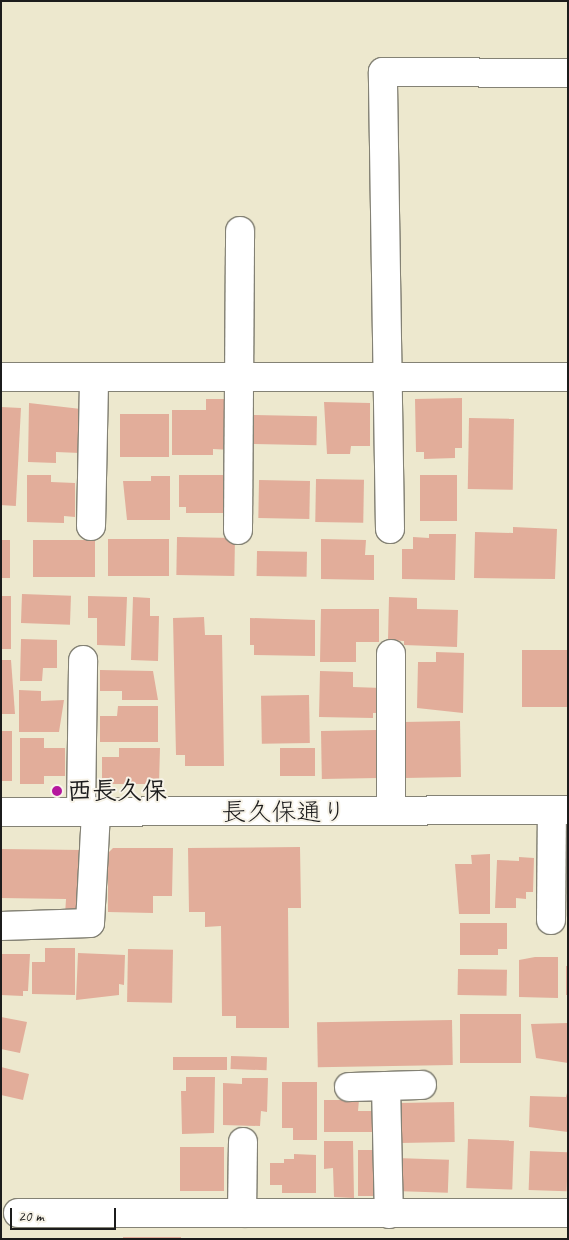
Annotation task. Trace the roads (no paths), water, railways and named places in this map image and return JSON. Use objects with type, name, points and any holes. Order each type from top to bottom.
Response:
[{"type":"street","points":[[390,529],[383,72],[568,72]]},
{"type":"street","points":[[238,530],[240,231]]},
{"type":"street","points":[[91,526],[94,377]]},
{"type":"street","points":[[1,378],[568,377]]},
{"type":"street","points":[[391,654],[391,811]]},
{"type":"street","points":[[1,926],[90,923],[89,811],[83,660]]},
{"type":"street","points":[[551,920],[560,810]]},
{"type":"street","name":"長久保通り","points":[[1,812],[560,810]]},
{"type":"street","points":[[349,1087],[422,1085]]},
{"type":"street","points":[[386,1086],[389,1214]]},
{"type":"street","points":[[242,1213],[243,1142]]},
{"type":"street","points":[[18,1214],[568,1214]]},
{"type":"place","name":"西長久保","points":[[57,791]]}]
